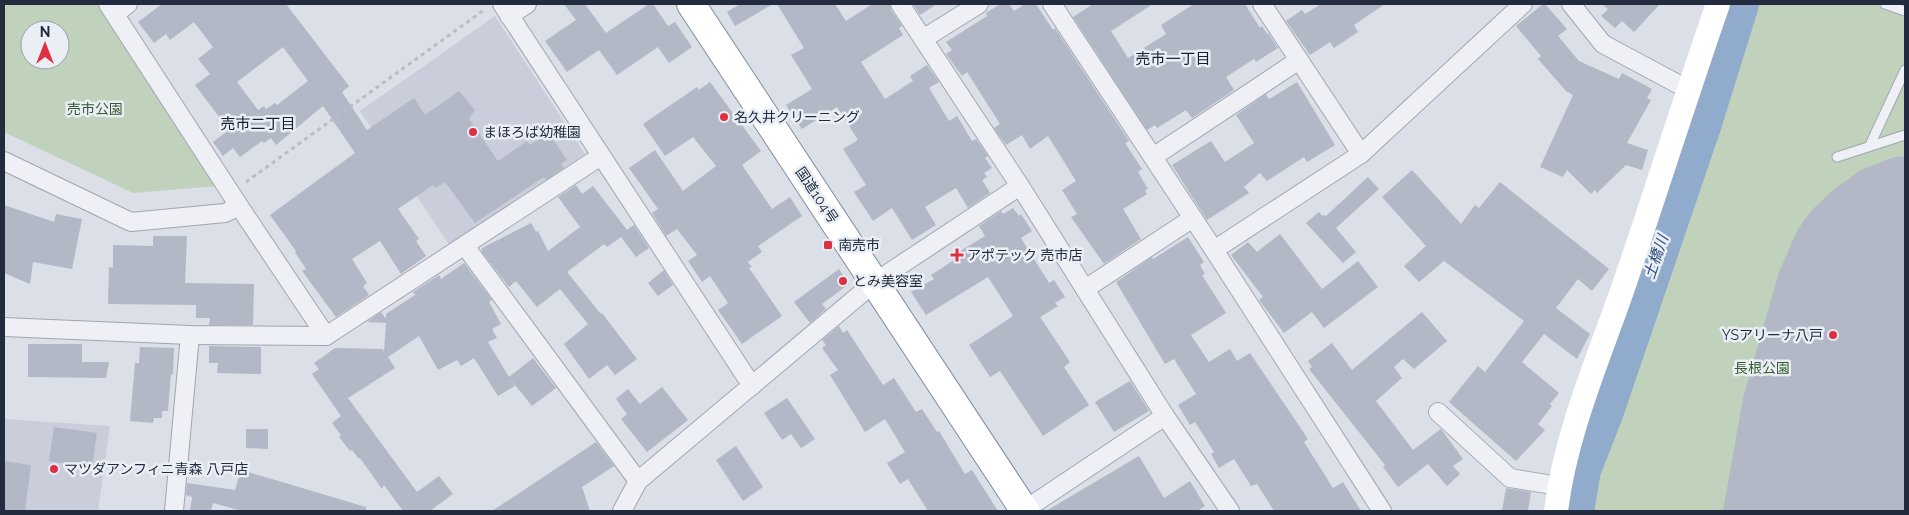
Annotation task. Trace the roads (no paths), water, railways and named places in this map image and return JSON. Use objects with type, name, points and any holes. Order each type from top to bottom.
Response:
[{"type":"highway","name":"国道104号","points":[[691,4],[876,282],[1024,511]]},
{"type":"street","points":[[527,4],[499,10],[601,156],[752,386]]},
{"type":"street","points":[[900,4],[1020,186],[1165,416],[1230,511]]},
{"type":"street","points":[[923,39],[979,4]]},
{"type":"street","points":[[1052,4],[1214,250],[1382,511]]},
{"type":"street","points":[[1262,4],[1361,154]]},
{"type":"street","points":[[1214,250],[1361,154],[1523,4]]},
{"type":"street","points":[[1572,4],[1603,44],[1689,90]]},
{"type":"street","points":[[1556,511],[1559,486],[1572,437],[1718,4]]},
{"type":"street","points":[[117,7],[235,200],[326,336]]},
{"type":"street","points":[[1153,157],[1299,60]]},
{"type":"street","points":[[4,328],[190,335],[326,336],[601,156]]},
{"type":"street","points":[[4,161],[131,222],[224,213],[235,200]]},
{"type":"street","points":[[622,511],[638,481],[876,282],[1020,186]]},
{"type":"street","points":[[1085,289],[1193,218]]},
{"type":"street","points":[[465,246],[638,481]]},
{"type":"street","points":[[174,511],[190,335]]},
{"type":"street","points":[[1438,412],[1510,478],[1559,486]]},
{"type":"street","points":[[1024,511],[1165,416]]},
{"type":"lane","points":[[1885,4],[1905,11]]},
{"type":"lane","points":[[1870,145],[1905,70]]},
{"type":"lane","points":[[1837,157],[1905,135]]},
{"type":"waterway","name":"土橋川","points":[[1575,511],[1582,470],[1605,411],[1702,126],[1740,4]]},
{"type":"place","name":"名久井クリーニング","points":[[724,117]]},
{"type":"place","name":"まほろば幼稚園","points":[[473,132]]},
{"type":"place","name":"南売市","points":[[828,245]]},
{"type":"place","name":"アポテック 売市店","points":[[957,255]]},
{"type":"place","name":"とみ美容室","points":[[843,281]]},
{"type":"place","name":"YSアリーナ八戸","points":[[1833,335]]},
{"type":"place","name":"マツダアンフィニ青森 八戸店","points":[[54,469]]},
{"type":"district","name":"売市一丁目","points":[[1173,59]]},
{"type":"district","name":"売市二丁目","points":[[258,124]]},
{"type":"park label","name":"売市公園","points":[[95,109]]},
{"type":"park label","name":"長根公園","points":[[1762,368]]}]
